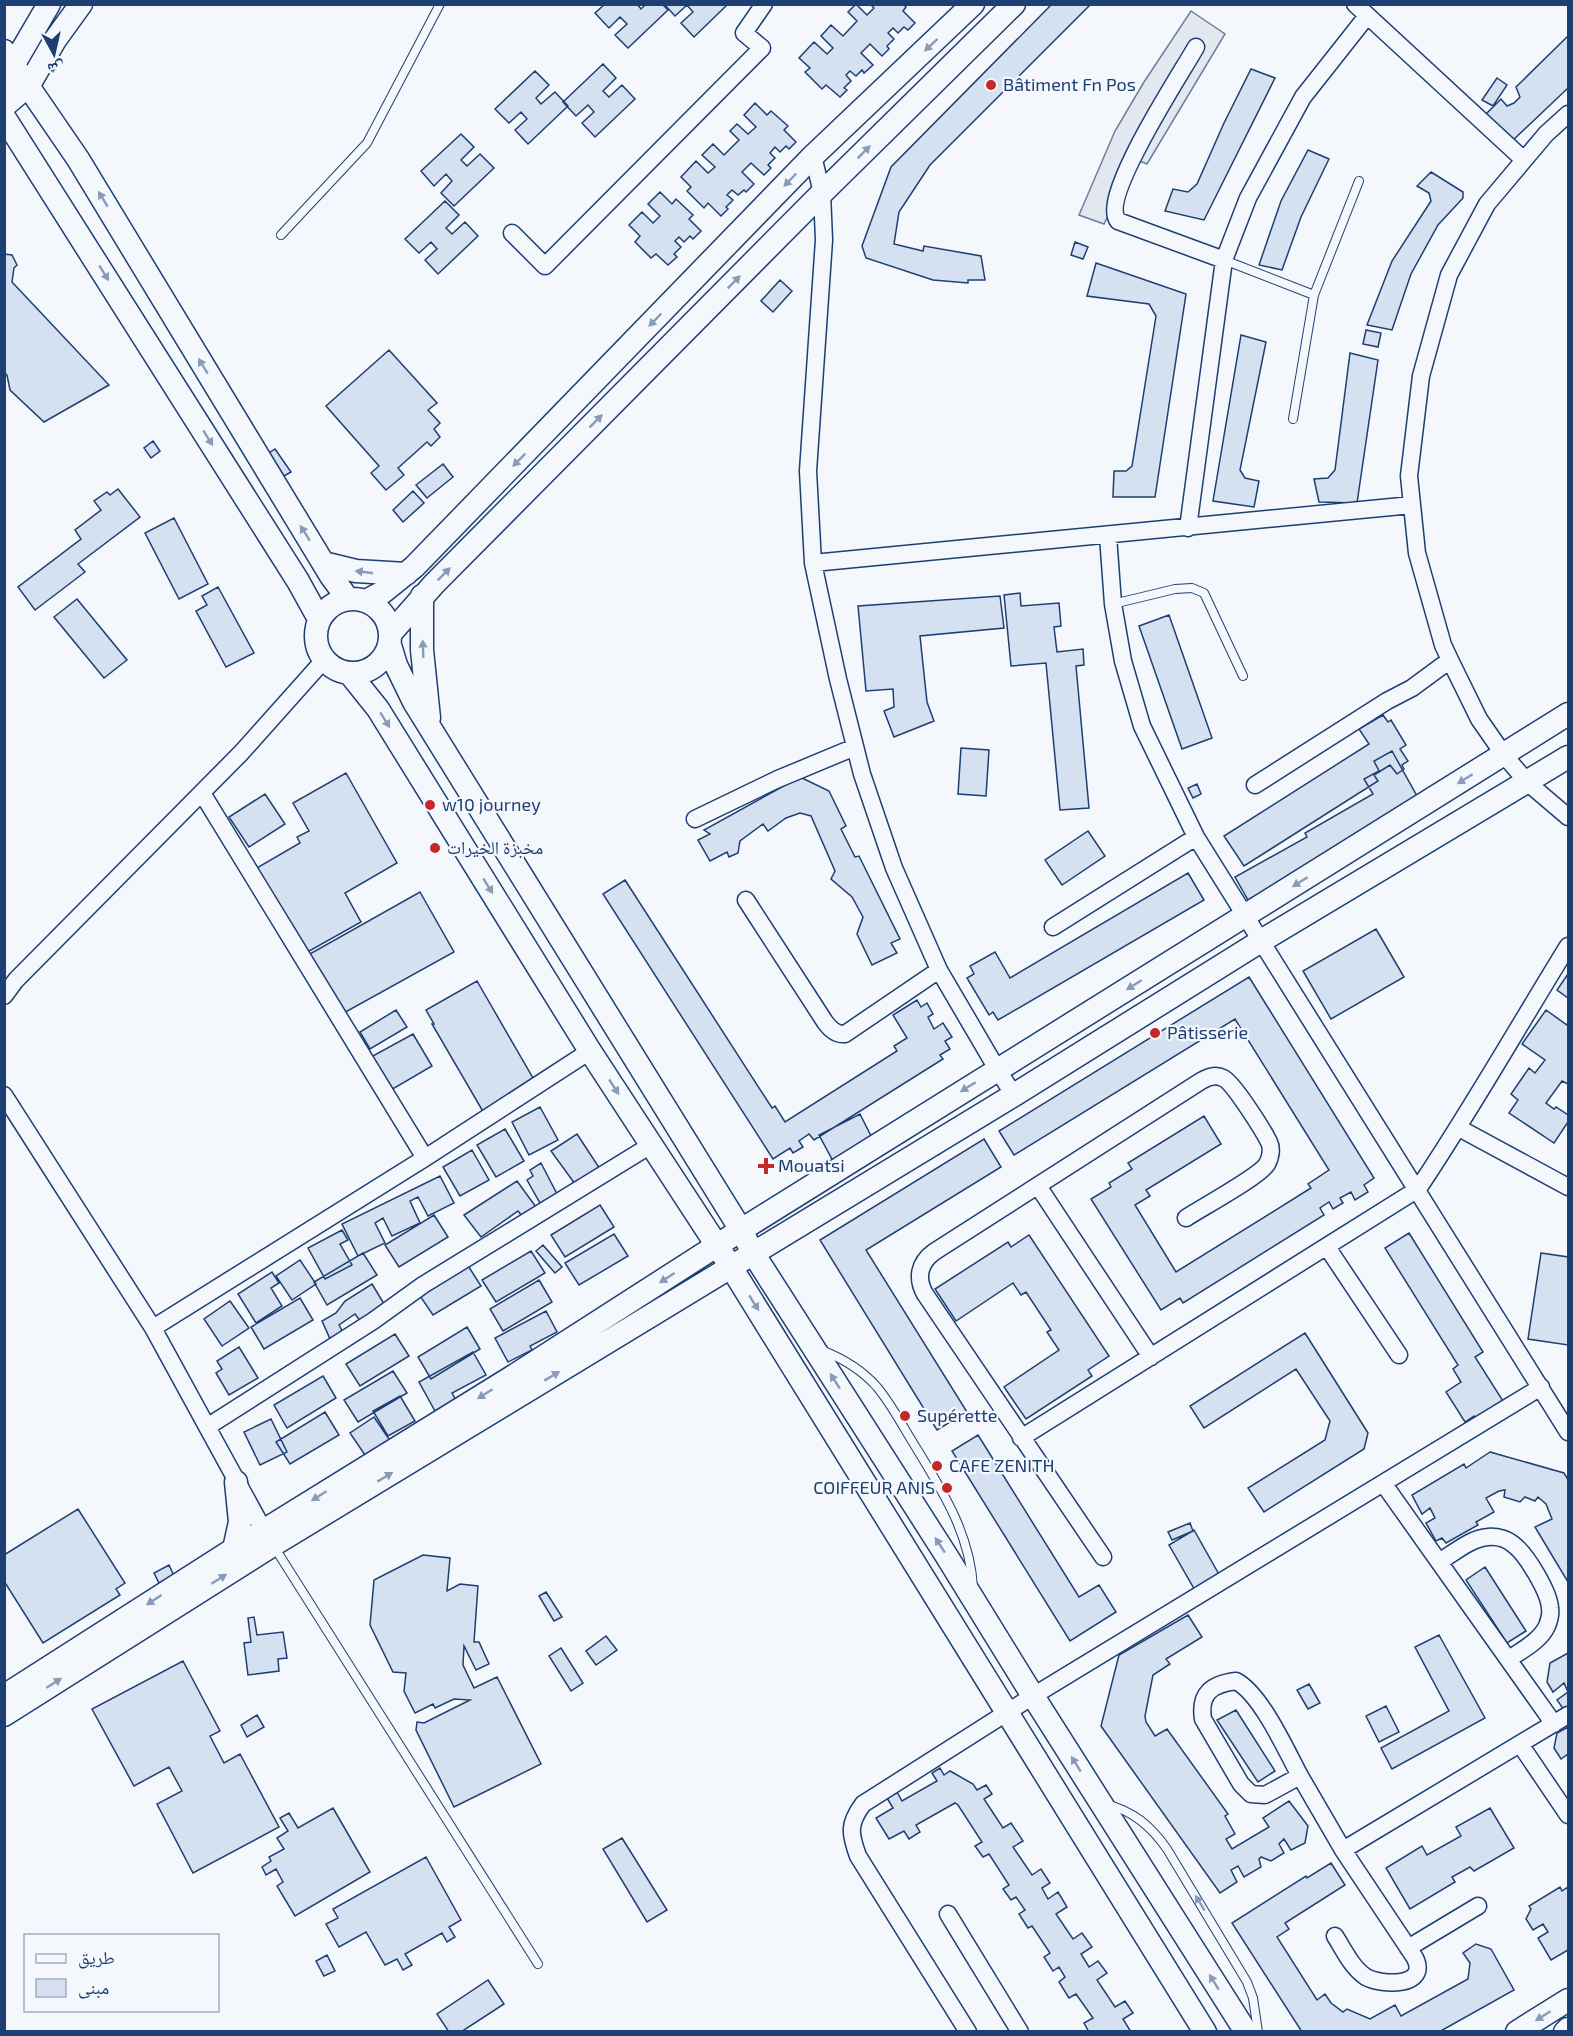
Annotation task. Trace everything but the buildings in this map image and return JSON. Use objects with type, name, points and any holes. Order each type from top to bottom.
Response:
[{"type":"main road","points":[[49,4],[8,67],[29,85],[78,159],[323,563],[357,600],[376,606],[383,614],[388,623],[390,639],[404,683],[431,728],[753,1253],[1246,2031]]},
{"type":"main road","points":[[4,106],[29,85],[81,4]]},
{"type":"main road","points":[[974,4],[813,156],[528,452],[406,574],[357,600],[332,606],[320,619],[316,629],[318,651],[324,660],[340,672],[350,674],[371,670],[379,663],[390,639],[422,596],[822,193],[1014,4]]},
{"type":"main road","points":[[4,117],[15,151],[298,581],[320,619]]},
{"type":"main road","points":[[323,563],[364,572],[406,574]]},
{"type":"main road","points":[[422,596],[424,676],[431,728]]},
{"type":"main road","points":[[350,674],[378,709],[590,1051],[731,1267],[1204,2031]]},
{"type":"main road","points":[[4,1714],[512,1377],[741,1230],[1569,714]]},
{"type":"main road","points":[[4,1696],[234,1549],[268,1538],[731,1267],[1261,941],[1569,757]]},
{"type":"main road","points":[[234,1549],[240,1522],[236,1482]]},
{"type":"main road","points":[[1517,2031],[1569,2000]]},
{"type":"street","points":[[512,233],[545,266],[762,48],[744,33],[764,4]]},
{"type":"street","points":[[1188,528],[1224,260],[1248,198],[1303,97],[1361,10],[1524,160]]},
{"type":"street","points":[[1196,46],[1125,173],[1114,206],[1114,215],[1118,221],[1224,260]]},
{"type":"street","points":[[1569,114],[1546,134],[1487,204],[1449,275],[1421,376],[1409,476],[1417,553],[1443,645],[1450,660],[1479,719],[1504,755],[1528,783],[1569,817]]},
{"type":"street","points":[[813,156],[822,193],[824,240],[808,471],[813,563],[838,679],[862,774],[894,868],[939,970],[1014,1095]]},
{"type":"street","points":[[813,563],[1412,505]]},
{"type":"street","points":[[1108,536],[1113,604],[1123,661],[1142,726],[1196,837],[1569,1432]]},
{"type":"street","points":[[5,992],[241,753],[324,660]]},
{"type":"street","points":[[1255,785],[1387,701],[1412,688],[1450,660]]},
{"type":"street","points":[[695,819],[855,747]]},
{"type":"street","points":[[202,793],[425,1158]]},
{"type":"street","points":[[1053,927],[1196,837]]},
{"type":"street","points":[[746,900],[825,1022],[838,1033],[845,1034],[939,970]]},
{"type":"street","points":[[1021,1438],[1418,1189],[1459,1128],[1517,1028],[1569,946]]},
{"type":"street","points":[[153,1329],[590,1051]]},
{"type":"street","points":[[1103,1557],[925,1294],[920,1286],[921,1266],[926,1258],[1038,1185],[1207,1078],[1219,1076],[1230,1082],[1265,1136],[1271,1149],[1270,1157],[1268,1164],[1257,1174],[1186,1218]]},
{"type":"street","points":[[4,1095],[153,1329],[268,1538]]},
{"type":"street","points":[[1459,1128],[1569,1187]]},
{"type":"street","points":[[207,1427],[373,1321],[423,1285],[651,1145]]},
{"type":"street","points":[[1038,1185],[1151,1357]]},
{"type":"street","points":[[1327,1247],[1399,1355]]},
{"type":"street","points":[[1545,1393],[1569,1403]]},
{"type":"street","points":[[968,2031],[864,1868],[851,1829],[854,1815],[862,1804],[1033,1696],[1383,1483],[1545,1393]]},
{"type":"street","points":[[1383,1483],[1554,1724]]},
{"type":"street","points":[[1439,1562],[1471,1543],[1488,1537],[1506,1540],[1514,1545],[1526,1559],[1548,1599],[1549,1619],[1539,1637],[1509,1659]]},
{"type":"street","points":[[1300,1776],[1264,1795],[1257,1796],[1245,1790],[1203,1719],[1201,1707],[1205,1697],[1213,1688],[1236,1681],[1246,1686],[1259,1703],[1343,1850],[1417,1963],[1415,1975],[1404,1982],[1386,1983],[1371,1979],[1360,1972],[1335,1936]]},
{"type":"street","points":[[1343,1850],[1569,1715]]},
{"type":"street","points":[[1520,1744],[1569,1815]]},
{"type":"street","points":[[1408,1948],[1478,1906]]},
{"type":"street","points":[[948,1914],[1020,2031]]},
{"type":"lane","points":[[281,234],[367,143],[440,4]]},
{"type":"lane","points":[[1293,419],[1314,294],[1359,182]]},
{"type":"lane","points":[[1224,260],[1314,294]]},
{"type":"lane","points":[[1113,604],[1175,589],[1192,588],[1204,593],[1243,676]]},
{"type":"lane","points":[[813,1347],[836,1356],[858,1370],[877,1387],[892,1408],[947,1497],[958,1520],[973,1575],[974,1599]]},
{"type":"lane","points":[[268,1538],[538,1964]]},
{"type":"lane","points":[[1100,1803],[1132,1814],[1151,1829],[1167,1849],[1247,1982],[1253,1998],[1258,2031]]},
{"type":"shaded area","points":[[1191,11],[1225,34],[1147,164],[1135,159],[1104,224],[1079,215],[1115,131]]},
{"type":"place","name":"Bâtiment Fn Pos","points":[[991,85]]},
{"type":"place","name":"w10 journey","points":[[430,805]]},
{"type":"place","name":"مخبزة الخيرات","points":[[435,848]]},
{"type":"place","name":"Pâtisserie","points":[[1155,1033]]},
{"type":"place","name":"Mouatsi","points":[[766,1166]]},
{"type":"place","name":"Supérette","points":[[905,1416]]},
{"type":"place","name":"CAFE ZENITH","points":[[937,1466]]},
{"type":"place","name":"COIFFEUR ANIS","points":[[947,1488]]}]
